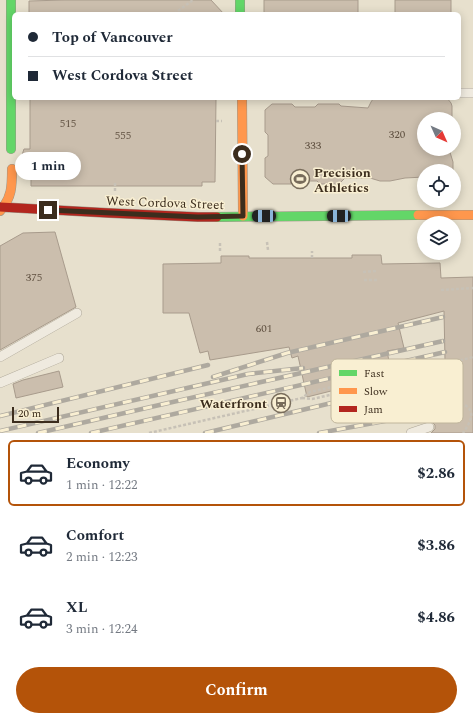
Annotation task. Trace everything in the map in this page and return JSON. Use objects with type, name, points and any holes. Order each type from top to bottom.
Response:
[{"type":"main road","points":[[11,0],[11,149]]},
{"type":"main road","points":[[240,0],[240,12]]},
{"type":"main road","points":[[242,100],[243,216]]},
{"type":"main road","points":[[2,208],[12,189],[12,168]]},
{"type":"main road","name":"West Cordova Street","points":[[2,208],[198,217],[473,215]]},
{"type":"lane","points":[[0,93],[11,93]]},
{"type":"lane","points":[[461,93],[473,93]]},
{"type":"lane","points":[[0,357],[78,313]]},
{"type":"lane","points":[[0,383],[59,358]]},
{"type":"lane","points":[[411,433],[429,428]]},
{"type":"path","points":[[177,12],[192,0]]},
{"type":"path","points":[[216,121],[222,121]]},
{"type":"path","points":[[115,183],[115,192]]},
{"type":"path","points":[[267,242],[268,250]]},
{"type":"path","points":[[220,243],[220,252]]},
{"type":"path","points":[[312,251],[312,258]]},
{"type":"path","points":[[363,272],[376,272]]},
{"type":"path","points":[[364,280],[377,280]]},
{"type":"path","points":[[441,290],[473,288]]},
{"type":"path","points":[[463,360],[473,357]]},
{"type":"path","points":[[302,398],[310,392],[331,388]]},
{"type":"path","points":[[149,433],[302,398],[312,399],[331,395]]},
{"type":"path","points":[[463,433],[471,417],[471,408]]},
{"type":"building","points":[[211,0],[222,12],[29,12],[29,1]]},
{"type":"building","points":[[264,0],[358,0],[358,12],[264,12]]},
{"type":"building","points":[[395,0],[451,0],[451,12],[395,12]]},
{"type":"building","points":[[30,100],[216,100],[215,182],[202,182],[202,186],[31,186],[31,169],[24,169],[23,163],[19,159],[24,149],[30,149]]},
{"type":"building","points":[[372,100],[449,100],[452,106],[452,112],[417,112],[417,156],[451,156],[453,164],[417,164],[417,177],[390,181],[380,181],[370,178],[345,178],[339,184],[320,184],[317,181],[294,181],[291,184],[273,184],[265,177],[265,158],[268,156],[268,135],[265,132],[265,110],[272,104],[292,104],[295,107],[315,107],[318,104],[339,104],[341,106],[368,108]]},
{"type":"building","points":[[55,232],[76,307],[0,350],[0,246],[23,233]]},
{"type":"building","points":[[352,255],[381,255],[382,264],[440,263],[441,278],[473,277],[473,433],[431,433],[435,429],[435,425],[433,423],[463,423],[463,359],[445,359],[444,311],[398,323],[404,348],[387,351],[389,359],[331,359],[331,391],[307,397],[298,356],[292,358],[289,347],[210,360],[208,351],[200,353],[189,313],[163,313],[163,264],[221,263],[221,256],[249,256],[249,258],[352,258]]},
{"type":"building","points":[[59,371],[63,387],[16,398],[13,384]]},
{"type":"railway","points":[[213,377],[287,353],[443,317]]},
{"type":"railway","points":[[363,359],[443,341]]},
{"type":"railway","points":[[414,359],[445,352]]},
{"type":"railway","points":[[0,416],[208,365]]},
{"type":"railway","points":[[38,433],[331,366]]},
{"type":"railway","points":[[0,431],[248,374],[303,368]]},
{"type":"railway","points":[[91,433],[331,378]]},
{"type":"railway","points":[[205,433],[331,403]]},
{"type":"railway","points":[[319,433],[374,423]]},
{"type":"traffic: fast","points":[[11,0],[11,149]]},
{"type":"traffic: fast","points":[[240,0],[240,12]]},
{"type":"traffic: fast","points":[[217,217],[418,215]]},
{"type":"traffic: slow","points":[[242,100],[243,216]]},
{"type":"traffic: slow","points":[[0,211],[9,196],[12,181],[12,169]]},
{"type":"traffic: slow","points":[[418,215],[473,215]]},
{"type":"traffic: jam","points":[[0,207],[217,217]]},
{"type":"place","name":"Precision Athletics","points":[[300,179]]},
{"type":"place","name":"Waterfront","points":[[281,403]]},
{"type":"route","points":[[48,210],[198,217],[243,216],[242,154]]}]
